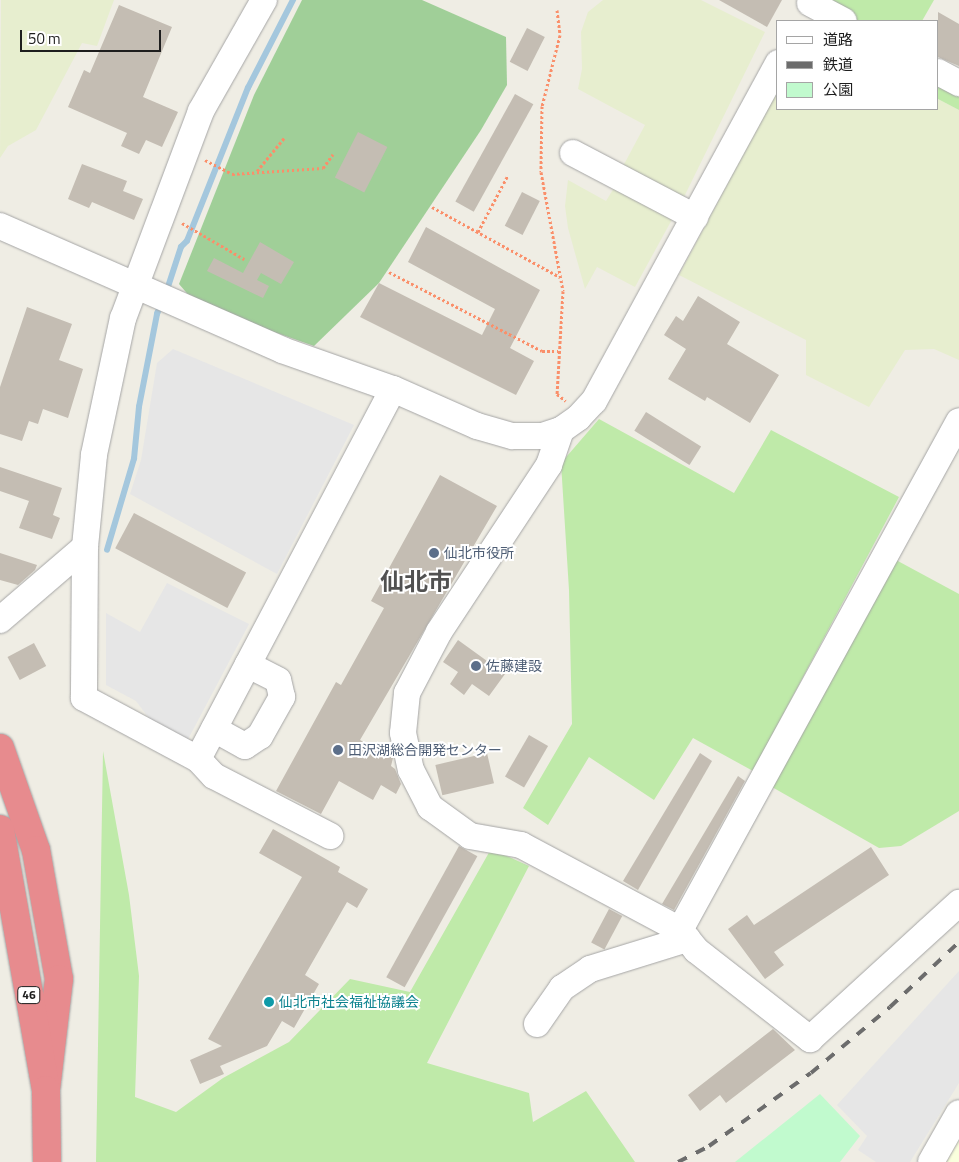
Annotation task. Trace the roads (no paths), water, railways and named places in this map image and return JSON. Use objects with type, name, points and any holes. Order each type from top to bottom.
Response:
[{"type":"highway","points":[[0,748],[36,850],[59,979],[46,1090]]},
{"type":"highway","name":"46","points":[[0,830],[46,1090],[47,1162]]},
{"type":"highway","points":[[0,929],[46,1090]]},
{"type":"street","points":[[264,0],[201,111],[123,318],[94,455],[85,547],[84,698],[198,759],[214,776],[330,836]]},
{"type":"street","points":[[808,8],[841,20]]},
{"type":"street","points":[[0,226],[282,350],[393,389],[476,426],[513,436],[542,436],[561,430],[583,414],[614,366],[776,67]]},
{"type":"street","points":[[939,73],[959,83]]},
{"type":"street","points":[[573,153],[695,217]]},
{"type":"street","points":[[198,759],[393,389]]},
{"type":"street","points":[[537,1024],[562,988],[590,969],[683,934],[959,420]]},
{"type":"street","points":[[561,430],[549,465],[439,632],[407,692],[403,733],[411,770],[430,807],[470,836],[521,845],[683,934],[696,950],[810,1039],[959,903]]},
{"type":"street","points":[[0,620],[85,547]]},
{"type":"street","points":[[214,729],[245,746],[260,736],[282,697],[278,680],[248,664]]},
{"type":"street","points":[[931,1162],[959,1113]]},
{"type":"waterway","points":[[166,293],[181,247],[187,241],[248,88],[293,0]]},
{"type":"waterway","points":[[107,550],[134,459],[139,407],[157,314],[161,304]]},
{"type":"railway","points":[[678,1162],[709,1146],[811,1073],[890,1007],[959,942]]},
{"type":"place","name":"仙北市役所","points":[[434,553]]},
{"type":"place","name":"佐藤建設","points":[[476,666]]},
{"type":"place","name":"田沢湖総合開発センター","points":[[338,750]]},
{"type":"place","name":"仙北市社会福祉協議会","points":[[269,1002]]},
{"type":"district","name":"仙北市","points":[[416,582]]}]
